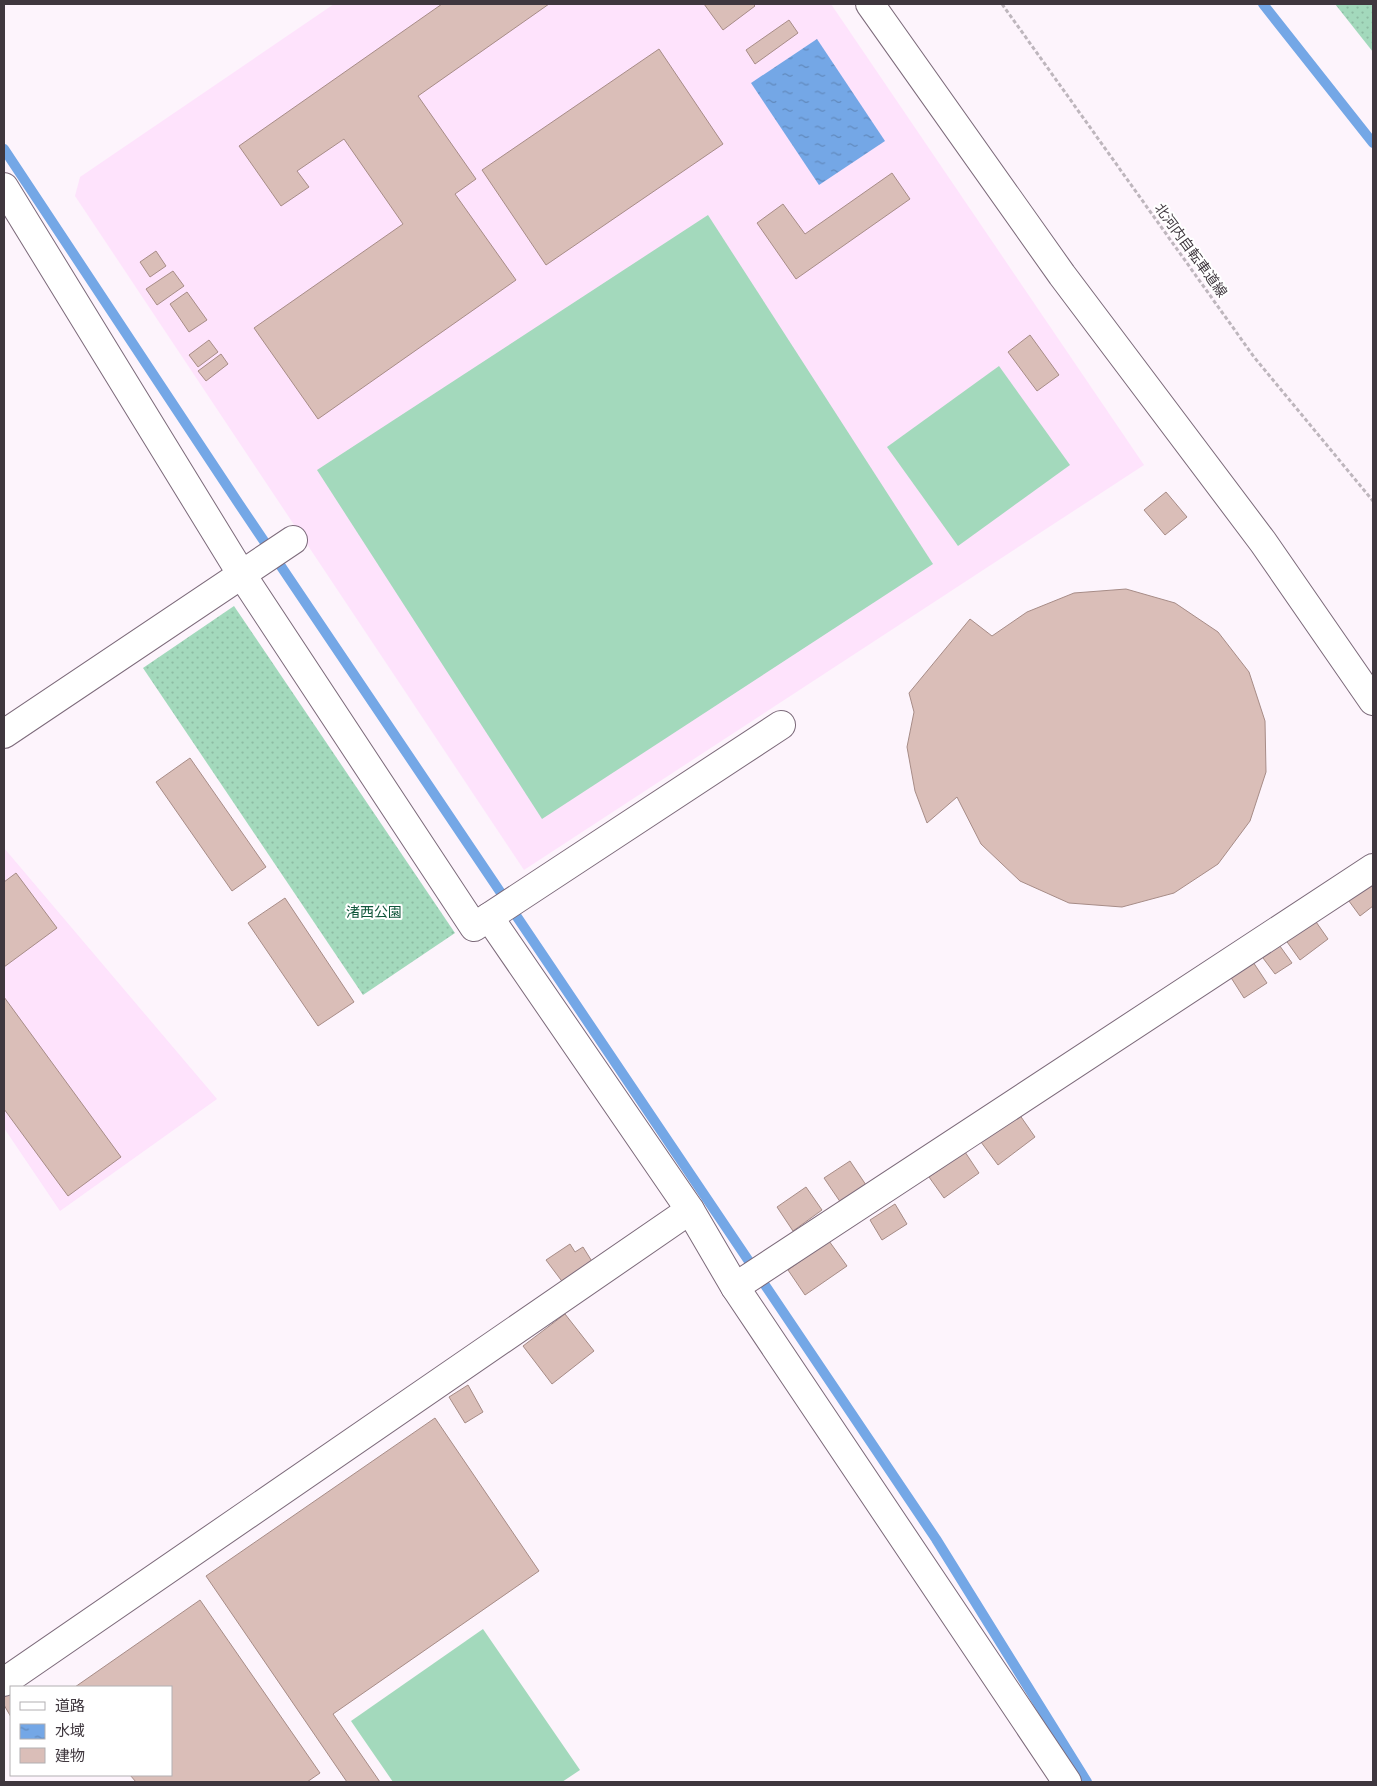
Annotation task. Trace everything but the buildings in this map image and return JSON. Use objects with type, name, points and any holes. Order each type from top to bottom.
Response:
[{"type":"street","points":[[870,4],[1062,275],[1263,542],[1373,701]]},
{"type":"street","points":[[4,188],[250,570],[474,927],[781,725]]},
{"type":"street","points":[[4,734],[293,540]]},
{"type":"street","points":[[735,1287],[1373,868]]},
{"type":"street","points":[[490,917],[690,1210],[735,1287],[1067,1782]]},
{"type":"street","points":[[4,1682],[690,1210]]},
{"type":"path","name":"北河内自転車道線","points":[[1002,4],[1254,357],[1373,500]]},
{"type":"shaded area","points":[[334,4],[831,4],[1144,465],[524,870],[75,196],[80,177]]},
{"type":"shaded area","points":[[4,848],[217,1099],[60,1211],[4,1128]]},
{"type":"green space","points":[[1335,4],[1373,4],[1373,52]]},
{"type":"green space","points":[[708,215],[933,564],[542,819],[317,470]]},
{"type":"green space","points":[[999,366],[1070,465],[958,546],[887,447]]},
{"type":"green space","name":"渚西公園","points":[[234,606],[455,933],[363,995],[143,668]]},
{"type":"green space","points":[[483,1629],[580,1770],[562,1782],[393,1782],[351,1721]]},
{"type":"water","points":[[817,39],[885,141],[819,185],[751,83]]},
{"type":"waterway","points":[[1263,4],[1373,143]]},
{"type":"waterway","points":[[4,149],[239,504],[936,1539],[1087,1782]]}]
